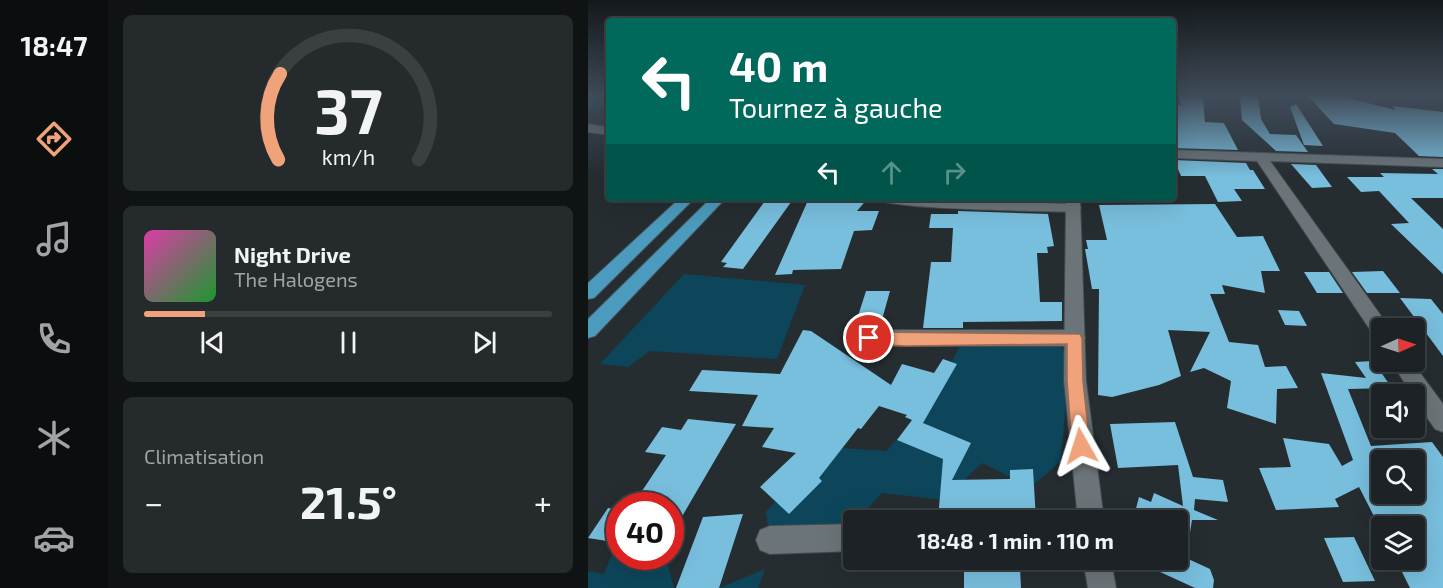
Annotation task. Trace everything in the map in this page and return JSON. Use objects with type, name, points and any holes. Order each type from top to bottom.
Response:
[{"type":"highway","points":[[588,292],[685,201]]},
{"type":"highway","points":[[588,332],[716,201]]},
{"type":"street","points":[[588,128],[606,131]]},
{"type":"street","points":[[1176,154],[1443,163]]},
{"type":"street","points":[[1260,156],[1372,318]]},
{"type":"street","points":[[913,201],[1073,203],[1079,429],[1090,510]]},
{"type":"street","points":[[869,338],[906,340],[1075,338]]},
{"type":"street","points":[[1408,372],[1443,422]]},
{"type":"street","points":[[770,540],[843,537]]},
{"type":"street","points":[[1099,570],[1102,588]]},
{"type":"shaded area","points":[[684,274],[805,285],[777,359],[650,351],[628,367],[600,364]]},
{"type":"shaded area","points":[[1054,338],[1066,355],[1061,461],[1031,487],[982,463],[943,500],[882,493],[866,510],[843,510],[843,527],[770,540],[766,512],[812,461],[840,448],[886,451],[929,398],[963,340]]},
{"type":"shaded area","points":[[606,569],[669,570],[674,588],[588,588],[588,571],[604,574]]},
{"type":"shaded area","points":[[765,569],[758,588],[719,588]]},
{"type":"building","points":[[1176,122],[1224,123],[1238,150],[1176,148]]},
{"type":"building","points":[[1245,122],[1263,122],[1270,134],[1296,135],[1308,152],[1276,151]]},
{"type":"building","points":[[1296,122],[1308,122],[1323,146],[1304,145]]},
{"type":"building","points":[[1333,122],[1443,122],[1443,157],[1419,156],[1395,133]]},
{"type":"building","points":[[1176,160],[1246,163],[1265,189],[1234,189],[1242,201],[1218,202],[1205,176],[1181,176]]},
{"type":"building","points":[[1291,164],[1316,165],[1332,187],[1312,188]]},
{"type":"building","points":[[1432,169],[1443,169],[1443,198],[1411,198],[1443,229],[1443,274],[1391,224],[1409,223],[1379,191],[1361,192],[1347,177],[1384,177],[1380,173],[1438,174]]},
{"type":"building","points":[[765,201],[792,201],[743,269],[723,267],[727,263],[721,262]]},
{"type":"building","points":[[808,201],[865,201],[857,211],[879,211],[872,230],[854,231],[841,269],[793,270],[792,274],[775,275]]},
{"type":"building","points":[[1215,204],[1237,237],[1263,236],[1280,271],[1261,271],[1265,293],[1222,285],[1225,294],[1210,294],[1229,342],[1258,345],[1265,367],[1286,366],[1298,388],[1277,389],[1276,424],[1227,408],[1231,381],[1204,368],[1190,372],[1210,332],[1168,330],[1181,376],[1159,385],[1112,397],[1098,395],[1099,289],[1092,289],[1085,249],[1088,249],[1086,240],[1107,240],[1099,205]]},
{"type":"building","points":[[958,211],[1048,214],[1054,246],[1047,247],[1048,253],[1037,253],[1040,302],[1062,302],[1062,321],[963,322],[963,328],[923,328],[931,262],[951,262],[953,228],[929,228],[931,214],[958,214]]},
{"type":"building","points":[[1383,271],[1400,293],[1367,293],[1352,272]]},
{"type":"building","points":[[1304,272],[1329,272],[1343,293],[1317,293]]},
{"type":"building","points":[[866,291],[890,291],[883,316],[858,316]]},
{"type":"building","points":[[1400,298],[1431,299],[1443,314],[1443,356],[1425,332],[1425,318],[1415,318]]},
{"type":"building","points":[[1278,310],[1299,311],[1307,326],[1285,325]]},
{"type":"building","points":[[803,330],[811,331],[891,385],[902,364],[934,373],[943,359],[957,364],[923,423],[971,443],[952,480],[1010,479],[1010,470],[1033,469],[1035,510],[939,510],[943,459],[897,440],[912,420],[905,417],[907,415],[879,406],[861,429],[858,428],[819,478],[822,481],[789,514],[760,487],[796,453],[762,447],[774,428],[742,426],[758,395],[689,391],[702,370],[780,374]]},
{"type":"building","points":[[1371,361],[1371,372],[1381,372],[1389,384],[1371,384],[1371,388],[1348,389],[1371,446],[1432,442],[1443,457],[1443,588],[1410,588],[1401,570],[1425,570],[1425,516],[1374,516],[1359,487],[1335,499],[1339,507],[1276,510],[1259,468],[1291,467],[1283,438],[1329,444],[1342,466],[1353,460],[1321,373],[1366,378],[1355,362]]},
{"type":"building","points":[[688,419],[736,424],[684,513],[684,492],[641,492],[666,455],[645,452],[662,427],[681,430]]},
{"type":"building","points":[[1175,422],[1193,477],[1223,480],[1228,502],[1195,499],[1194,510],[1218,520],[1192,520],[1188,545],[1188,510],[1136,510],[1139,497],[1151,502],[1154,493],[1183,506],[1178,465],[1118,468],[1110,424]]},
{"type":"building","points":[[606,511],[606,541],[588,538]]},
{"type":"building","points":[[743,514],[719,588],[676,588],[684,570],[703,517]]},
{"type":"building","points":[[1354,537],[1375,581],[1343,582],[1324,538]]},
{"type":"building","points":[[1188,559],[1210,569],[1214,580],[1213,588],[1195,588],[1156,570],[1188,570]]},
{"type":"building","points":[[1020,570],[1021,588],[964,588],[964,572]]},
{"type":"route","points":[[869,338],[906,340],[1075,338],[1075,381],[1081,446]]}]
